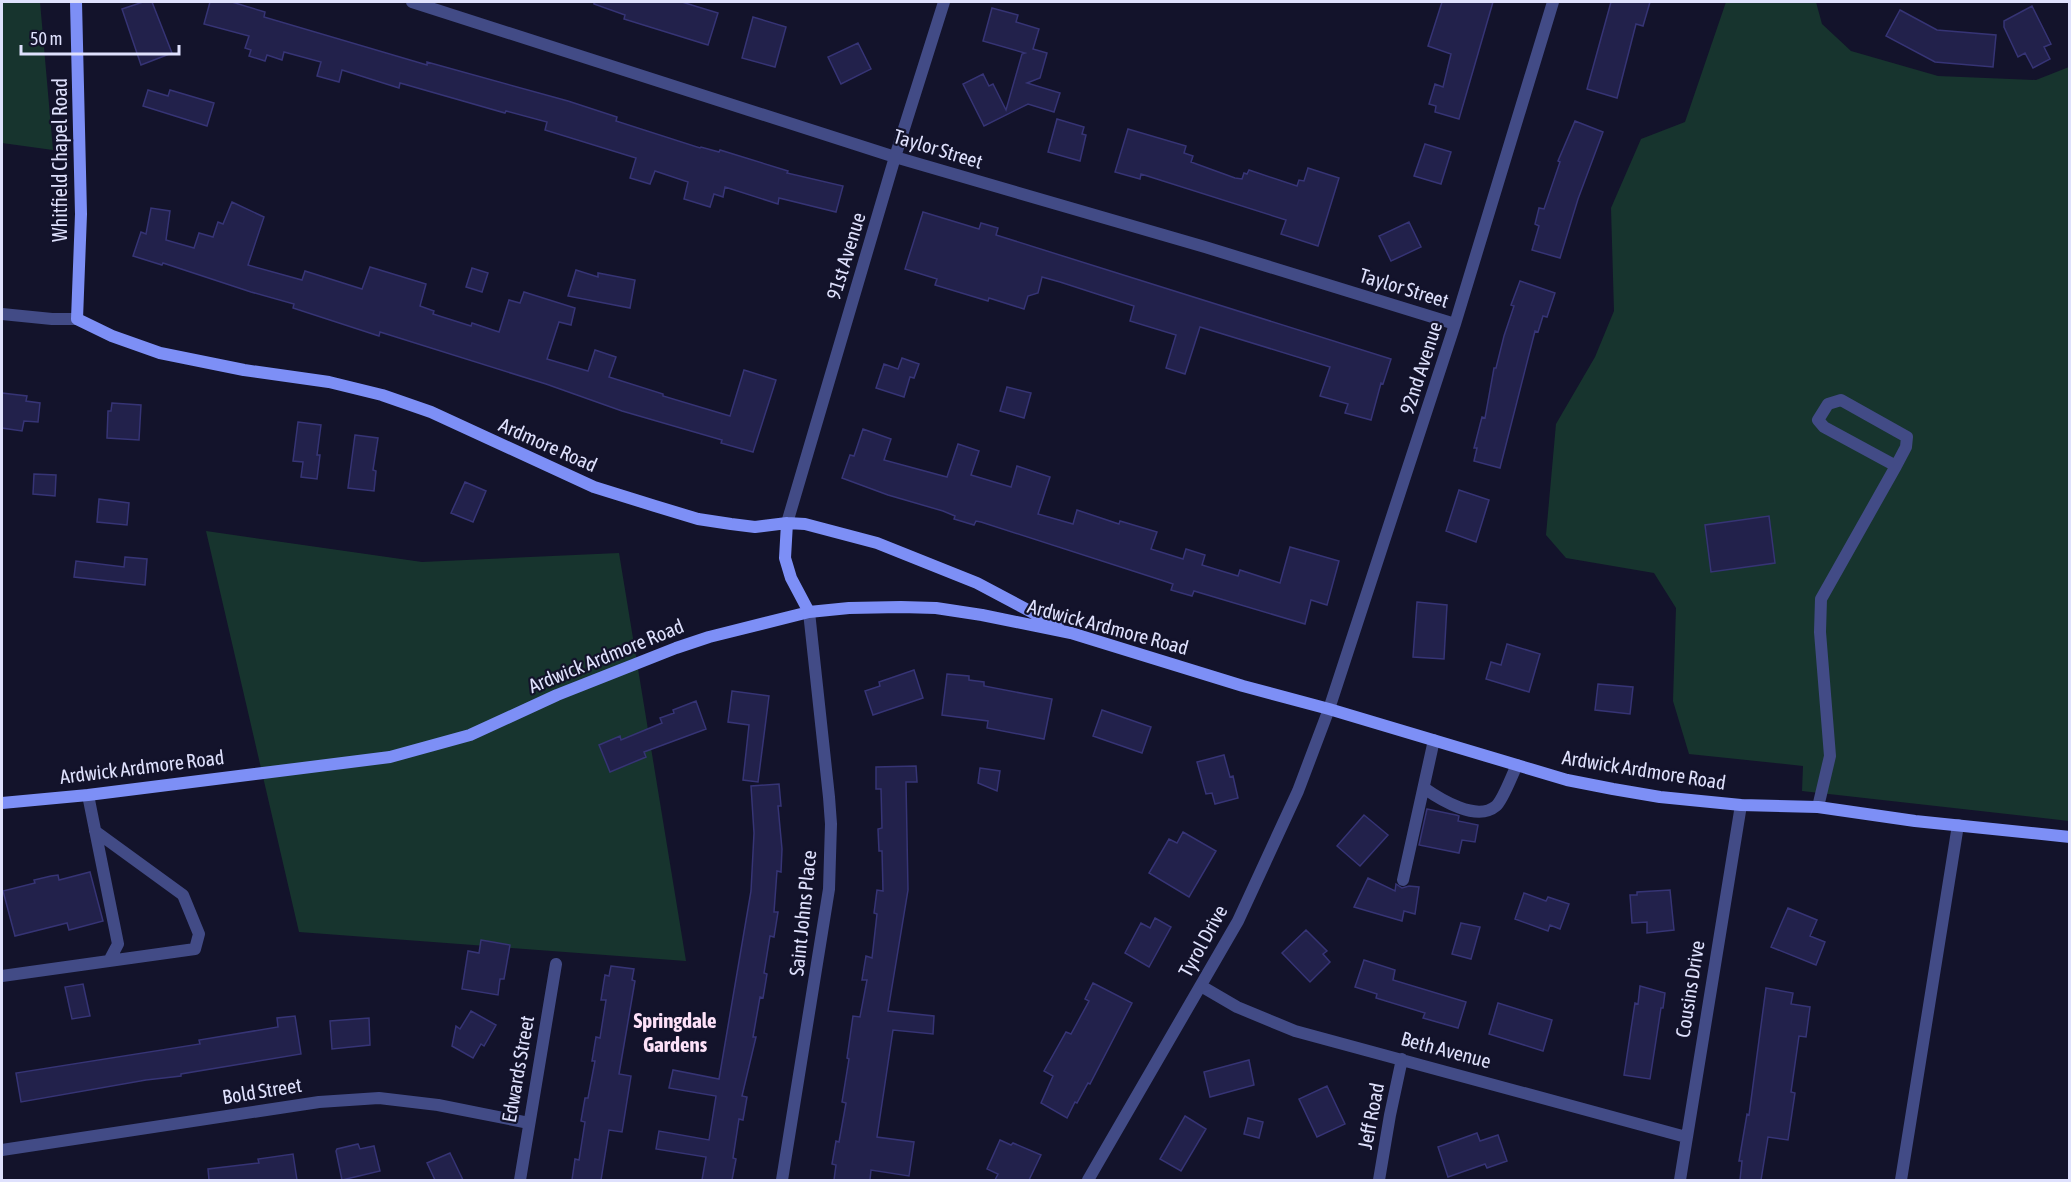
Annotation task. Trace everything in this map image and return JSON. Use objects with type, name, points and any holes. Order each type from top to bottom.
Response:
[{"type":"street","name":"Whitfield Chapel Road","points":[[75,2],[81,214],[77,318]]},
{"type":"street","name":"Taylor Street","points":[[412,2],[895,157],[1455,324]]},
{"type":"street","name":"91st Avenue","points":[[786,523],[895,157],[944,2]]},
{"type":"street","name":"92nd Avenue","points":[[1329,709],[1455,324],[1552,2]]},
{"type":"street","name":"Ardmore Road","points":[[2,314],[52,319],[77,318],[112,336],[160,353],[244,370],[329,382],[382,395],[431,412],[594,487],[698,519],[755,526],[786,523],[822,527],[877,543],[977,583],[1071,633]]},
{"type":"street","points":[[1818,807],[1830,756],[1820,632],[1821,599],[1896,466],[1906,447],[1906,437],[1842,400],[1828,404],[1818,420],[1824,427],[1896,466]]},
{"type":"street","points":[[786,523],[785,558],[791,578],[808,612]]},
{"type":"street","name":"Ardwick Ardmore Road","points":[[2,802],[88,795],[390,757],[470,735],[557,695],[675,648],[709,637],[808,612],[849,608],[936,608],[1071,633],[1243,686],[1329,709],[1567,780],[1660,796],[1741,805],[1818,807],[2070,837]]},
{"type":"street","name":"Saint Johns Place","points":[[782,1180],[829,889],[829,796],[808,612]]},
{"type":"street","name":"Tyrol Drive","points":[[1088,1180],[1238,921],[1298,791],[1329,709]]},
{"type":"street","points":[[1403,880],[1434,740]]},
{"type":"street","points":[[1424,788],[1469,811],[1482,813],[1497,806],[1517,765]]},
{"type":"street","points":[[88,795],[118,944],[109,961]]},
{"type":"street","name":"Cousins Drive","points":[[1680,1180],[1741,805]]},
{"type":"street","points":[[1901,1180],[1958,825]]},
{"type":"street","points":[[2,976],[195,949],[199,934],[183,896],[95,831]]},
{"type":"street","name":"Edwards Street","points":[[520,1180],[556,964]]},
{"type":"street","name":"Beth Avenue","points":[[1201,986],[1237,1007],[1295,1031],[1686,1137]]},
{"type":"street","name":"Jeff Road","points":[[1379,1180],[1389,1115],[1402,1059]]},
{"type":"street","name":"Bold Street","points":[[2,1150],[319,1102],[367,1099],[407,1100],[438,1104],[529,1123]]},
{"type":"green space","points":[[2,2],[40,2],[53,150],[2,143]]},
{"type":"green space","points":[[1726,2],[1816,2],[1822,24],[1851,51],[1938,76],[2036,80],[2069,67],[2069,821],[1802,791],[1803,766],[1689,754],[1673,701],[1676,608],[1654,573],[1566,558],[1546,535],[1556,424],[1595,357],[1614,311],[1611,208],[1641,139],[1685,122]]},
{"type":"green space","points":[[206,531],[422,562],[619,553],[686,961],[299,932]]},
{"type":"building","points":[[143,2],[152,2],[172,53],[141,65],[122,9]]},
{"type":"building","points":[[210,2],[232,2],[265,12],[264,17],[427,65],[427,62],[568,101],[617,117],[616,121],[700,148],[719,152],[720,150],[788,171],[787,173],[843,186],[836,212],[779,198],[778,204],[725,187],[723,197],[714,194],[710,207],[684,199],[688,182],[655,171],[650,184],[630,178],[636,158],[545,130],[547,122],[506,111],[505,113],[400,83],[399,88],[342,70],[339,82],[317,76],[321,62],[284,52],[282,60],[267,55],[265,61],[249,56],[251,50],[245,48],[249,36],[204,24]]},
{"type":"building","points":[[594,2],[682,2],[718,13],[708,45],[624,19],[625,15],[594,4]]},
{"type":"building","points":[[1442,2],[1493,2],[1459,119],[1435,112],[1436,106],[1429,104],[1435,84],[1443,87],[1451,54],[1428,46]]},
{"type":"building","points":[[1611,2],[1650,2],[1643,26],[1636,24],[1617,98],[1587,89]]},
{"type":"building","points":[[2032,6],[2051,44],[2044,47],[2050,59],[2033,68],[2025,53],[2018,57],[2004,27],[2004,21]]},
{"type":"building","points":[[992,8],[1018,15],[1016,22],[1039,29],[1033,49],[1047,53],[1040,78],[1027,83],[1060,93],[1054,112],[1028,104],[984,126],[963,84],[983,74],[989,86],[993,84],[1006,110],[1022,54],[1025,53],[983,41]]},
{"type":"building","points":[[1900,10],[1937,30],[1996,35],[1993,67],[1935,62],[1886,36]]},
{"type":"building","points":[[753,17],[786,27],[775,67],[742,58]]},
{"type":"building","points":[[858,43],[871,69],[841,84],[828,57]]},
{"type":"building","points":[[148,90],[168,96],[170,90],[214,103],[207,126],[143,106]]},
{"type":"building","points":[[1057,119],[1084,127],[1082,134],[1086,135],[1080,161],[1048,152]]},
{"type":"building","points":[[1575,121],[1603,132],[1578,199],[1560,258],[1532,250],[1539,226],[1535,224],[1539,208],[1544,209],[1560,162],[1558,161]]},
{"type":"building","points":[[1128,129],[1186,146],[1184,153],[1193,156],[1191,162],[1235,178],[1242,179],[1244,173],[1247,174],[1249,170],[1297,186],[1299,180],[1304,181],[1308,168],[1339,178],[1318,246],[1281,234],[1286,220],[1141,174],[1140,179],[1115,172]]},
{"type":"building","points":[[1425,144],[1451,152],[1441,184],[1414,176]]},
{"type":"building","points":[[232,202],[264,217],[248,265],[302,280],[305,271],[362,289],[370,267],[426,284],[420,306],[434,311],[433,314],[499,332],[509,300],[520,303],[524,292],[575,308],[571,325],[559,322],[547,359],[588,371],[595,350],[616,357],[609,377],[730,416],[744,370],[776,380],[753,452],[721,443],[722,440],[622,411],[546,384],[380,332],[379,336],[293,308],[294,304],[163,263],[162,265],[133,256],[141,232],[146,234],[151,208],[170,211],[166,240],[194,248],[199,233],[213,237],[218,222],[223,224]]},
{"type":"building","points":[[923,212],[979,229],[981,223],[998,228],[996,235],[1391,359],[1383,384],[1381,383],[1371,420],[1345,413],[1348,404],[1320,396],[1330,367],[1200,327],[1185,374],[1166,368],[1176,335],[1130,321],[1134,306],[1060,282],[1042,277],[1038,293],[1028,296],[1024,309],[935,285],[937,279],[905,269]]},
{"type":"building","points":[[1409,222],[1421,247],[1391,261],[1379,236]]},
{"type":"building","points":[[472,268],[488,273],[482,292],[466,287]]},
{"type":"building","points":[[576,270],[598,277],[598,273],[635,280],[630,308],[568,296]]},
{"type":"building","points":[[1520,281],[1555,293],[1547,317],[1543,316],[1538,332],[1535,331],[1500,468],[1474,461],[1477,448],[1474,448],[1482,417],[1485,418],[1494,368],[1496,368],[1514,306],[1511,305]]},
{"type":"building","points":[[902,358],[919,364],[914,378],[910,377],[904,397],[876,388],[884,364],[898,369]]},
{"type":"building","points":[[1007,387],[1031,393],[1024,418],[1000,411]]},
{"type":"building","points":[[2,393],[27,396],[26,401],[40,403],[38,422],[24,421],[22,431],[2,428]]},
{"type":"building","points":[[112,403],[141,405],[139,440],[107,438],[108,411],[111,411]]},
{"type":"building","points":[[298,422],[321,425],[317,479],[301,477],[303,462],[293,461]]},
{"type":"building","points":[[863,429],[891,439],[884,460],[947,477],[958,444],[979,451],[971,475],[1011,487],[1017,466],[1050,477],[1038,514],[1073,524],[1077,510],[1119,524],[1120,521],[1157,532],[1151,549],[1183,559],[1186,549],[1205,555],[1202,565],[1238,576],[1240,570],[1280,583],[1290,547],[1339,561],[1327,605],[1311,600],[1305,624],[1194,591],[1192,596],[1171,590],[1173,584],[981,522],[976,521],[974,525],[954,519],[955,516],[943,511],[888,495],[842,478],[850,455],[854,456]]},
{"type":"building","points":[[355,435],[378,438],[373,470],[376,471],[374,491],[348,488]]},
{"type":"building","points":[[34,474],[56,475],[55,496],[33,494]]},
{"type":"building","points":[[465,482],[486,491],[473,522],[451,513]]},
{"type":"building","points":[[1459,490],[1489,500],[1476,542],[1446,531]]},
{"type":"building","points":[[99,499],[129,503],[127,525],[97,522]]},
{"type":"building","points":[[1769,516],[1775,563],[1711,572],[1705,525]]},
{"type":"building","points":[[125,557],[147,559],[145,585],[74,577],[76,561],[124,567]]},
{"type":"building","points":[[1417,602],[1447,605],[1444,659],[1413,657]]},
{"type":"building","points":[[1507,644],[1540,654],[1529,692],[1486,679],[1491,662],[1501,665]]},
{"type":"building","points":[[914,670],[923,698],[873,715],[865,691],[880,686],[879,682]]},
{"type":"building","points":[[947,674],[969,676],[969,680],[984,682],[984,686],[1052,699],[1044,739],[987,728],[988,721],[942,715]]},
{"type":"building","points":[[1598,684],[1633,687],[1630,714],[1595,710]]},
{"type":"building","points":[[732,691],[769,696],[758,782],[743,780],[749,725],[728,722]]},
{"type":"building","points":[[696,701],[706,729],[644,752],[646,757],[610,772],[599,745],[620,736],[621,740],[662,723],[660,718]]},
{"type":"building","points":[[1102,710],[1151,727],[1142,753],[1093,736]]},
{"type":"building","points":[[1224,755],[1230,777],[1233,776],[1238,798],[1215,804],[1212,793],[1206,794],[1197,762]]},
{"type":"building","points":[[916,766],[917,782],[906,782],[908,890],[888,1011],[934,1016],[933,1034],[893,1030],[877,1137],[914,1142],[909,1176],[871,1170],[870,1180],[834,1180],[836,1165],[832,1164],[836,1141],[839,1142],[846,1103],[842,1102],[853,1016],[860,1017],[867,980],[862,980],[866,956],[872,958],[877,890],[883,891],[882,851],[879,851],[878,829],[882,828],[881,789],[876,789],[876,767]]},
{"type":"building","points":[[980,768],[1000,771],[997,791],[978,783]]},
{"type":"building","points":[[779,784],[781,806],[778,806],[782,849],[781,872],[777,871],[774,912],[778,912],[774,937],[770,936],[764,973],[767,974],[763,998],[760,997],[753,1037],[756,1037],[742,1096],[747,1097],[743,1120],[739,1119],[732,1180],[702,1180],[706,1157],[656,1149],[659,1131],[709,1140],[716,1096],[669,1088],[673,1070],[719,1079],[751,891],[754,833],[751,786]]},
{"type":"building","points":[[1427,809],[1456,815],[1459,816],[1458,821],[1478,825],[1475,842],[1462,840],[1459,853],[1419,845]]},
{"type":"building","points":[[1364,815],[1388,835],[1360,866],[1337,846]]},
{"type":"building","points":[[1183,832],[1216,851],[1189,897],[1149,873],[1169,839],[1177,843]]},
{"type":"building","points":[[90,872],[103,921],[69,930],[67,923],[15,936],[3,891],[35,883],[34,880],[51,876],[58,875],[59,880]]},
{"type":"building","points":[[1368,878],[1395,891],[1396,884],[1402,888],[1419,887],[1415,914],[1404,911],[1402,921],[1354,907]]},
{"type":"building","points":[[1670,890],[1674,930],[1647,933],[1647,922],[1632,923],[1630,895],[1637,895],[1637,892]]},
{"type":"building","points":[[1524,893],[1546,901],[1548,897],[1569,904],[1560,929],[1550,925],[1548,931],[1515,919]]},
{"type":"building","points":[[1788,908],[1817,920],[1810,936],[1825,942],[1816,965],[1771,947]]},
{"type":"building","points":[[1155,918],[1171,927],[1149,967],[1125,953],[1141,923],[1150,928]]},
{"type":"building","points":[[1461,923],[1480,927],[1471,959],[1452,954]]},
{"type":"building","points":[[1306,930],[1327,951],[1323,954],[1330,962],[1310,982],[1282,953]]},
{"type":"building","points":[[481,940],[510,945],[504,979],[500,979],[498,995],[462,989],[468,951],[479,953]]},
{"type":"building","points":[[1364,960],[1395,970],[1393,980],[1466,1002],[1458,1028],[1423,1018],[1425,1013],[1376,998],[1377,994],[1355,987]]},
{"type":"building","points":[[611,966],[634,969],[632,980],[635,981],[619,1074],[631,1076],[622,1132],[609,1130],[601,1180],[572,1180],[575,1159],[579,1160],[585,1122],[581,1121],[595,1061],[592,1061],[596,1037],[600,1038],[606,1000],[601,1000],[605,975],[609,976]]},
{"type":"building","points":[[1093,983],[1132,1003],[1090,1084],[1088,1083],[1077,1103],[1075,1102],[1067,1118],[1041,1103],[1053,1076],[1044,1071],[1066,1032],[1071,1034],[1089,1001],[1085,999]]},
{"type":"building","points":[[83,984],[90,1016],[72,1019],[65,987]]},
{"type":"building","points":[[1640,986],[1665,993],[1650,1079],[1624,1075],[1635,1003],[1638,1004]]},
{"type":"building","points":[[1766,988],[1793,993],[1791,1004],[1810,1007],[1806,1037],[1799,1036],[1791,1092],[1795,1093],[1788,1140],[1768,1137],[1761,1180],[1740,1180],[1742,1161],[1739,1161],[1747,1114],[1749,1115]]},
{"type":"building","points":[[1498,1003],[1552,1020],[1543,1051],[1489,1034]]},
{"type":"building","points":[[471,1011],[496,1025],[484,1046],[481,1044],[473,1058],[452,1046],[456,1026],[460,1029]]},
{"type":"building","points":[[295,1016],[301,1054],[21,1102],[16,1073],[200,1044],[199,1040],[278,1027],[277,1018]]},
{"type":"building","points":[[369,1018],[370,1045],[332,1049],[330,1021]]},
{"type":"building","points":[[1249,1060],[1254,1085],[1210,1097],[1204,1072]]},
{"type":"building","points":[[1327,1086],[1345,1124],[1317,1137],[1299,1099]]},
{"type":"building","points":[[1185,1116],[1206,1129],[1181,1171],[1160,1159]]},
{"type":"building","points":[[1248,1118],[1263,1122],[1259,1138],[1244,1134]]},
{"type":"building","points":[[1477,1133],[1480,1141],[1498,1135],[1507,1161],[1487,1168],[1485,1164],[1448,1177],[1438,1147]]},
{"type":"building","points":[[1000,1140],[1041,1155],[1029,1180],[995,1180],[998,1174],[987,1169]]},
{"type":"building","points":[[358,1144],[360,1149],[374,1146],[380,1171],[342,1180],[336,1151]]},
{"type":"building","points":[[450,1153],[463,1180],[435,1180],[427,1163]]},
{"type":"building","points":[[293,1154],[297,1180],[209,1180],[208,1169],[259,1163],[258,1159]]},
{"type":"district","name":"Springdale Gardens","points":[[675,1033]]}]
